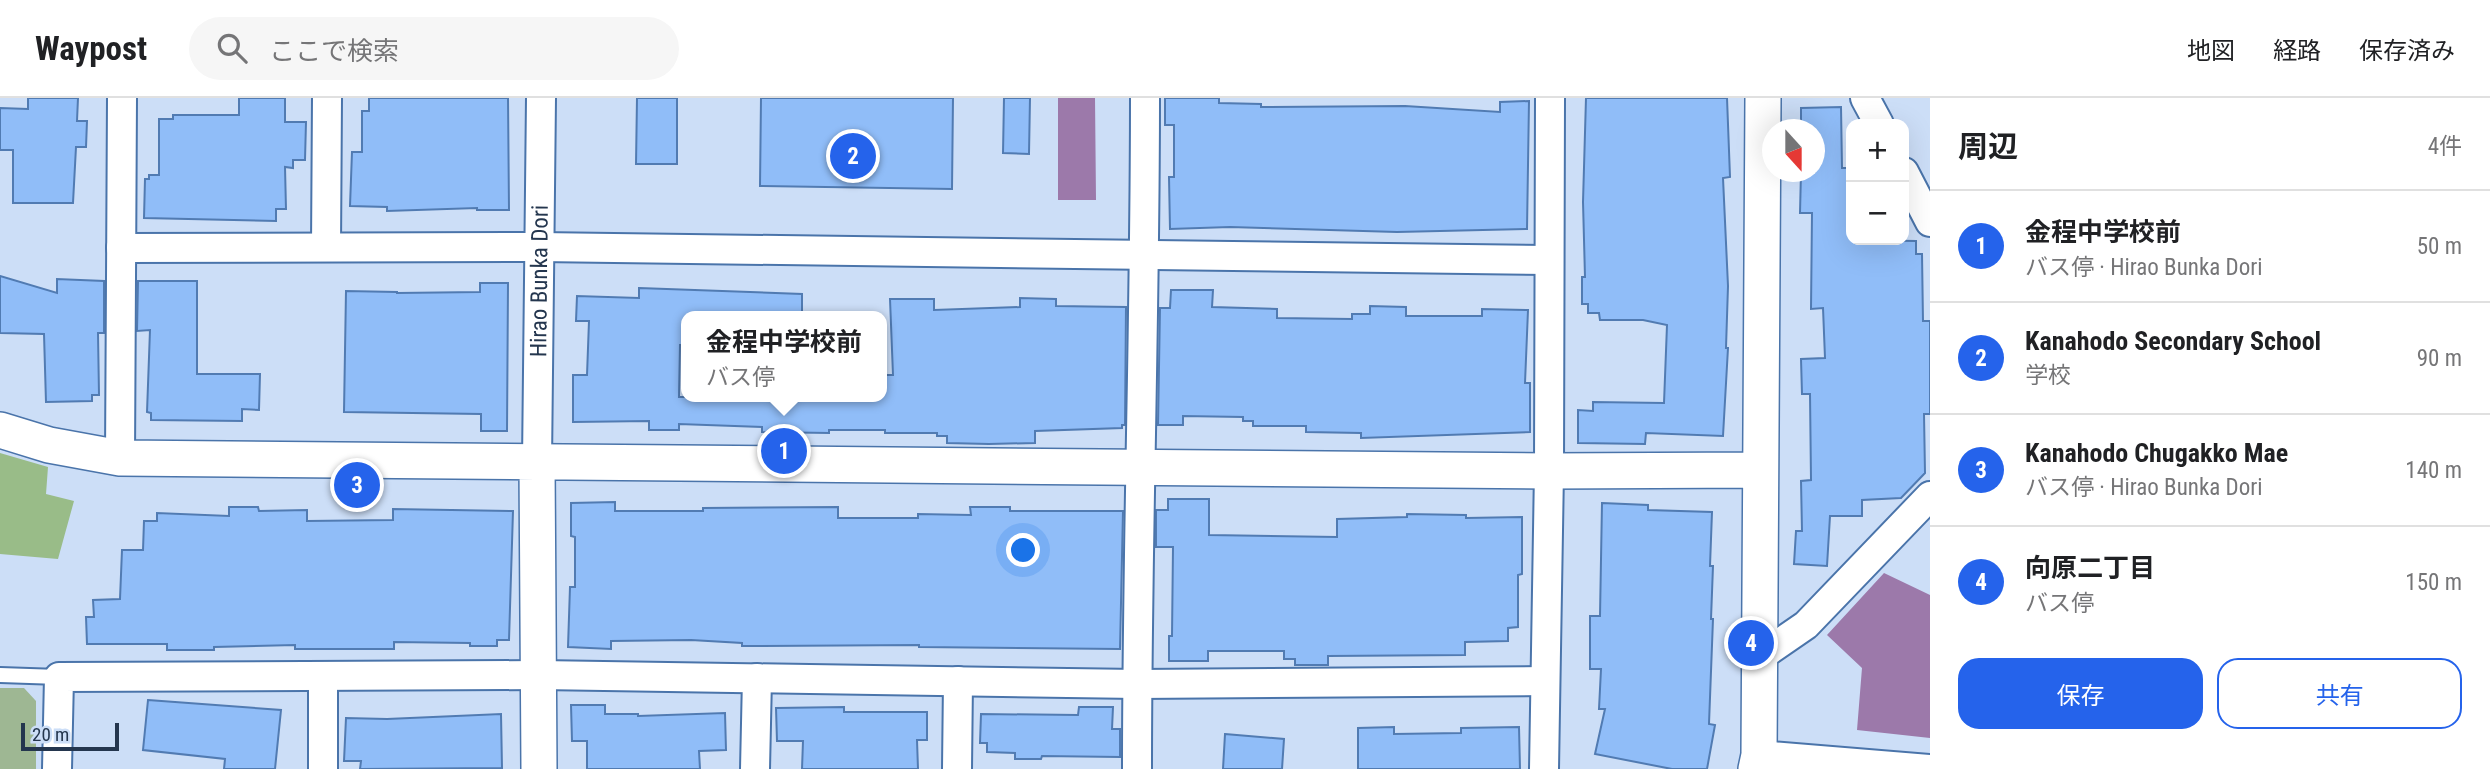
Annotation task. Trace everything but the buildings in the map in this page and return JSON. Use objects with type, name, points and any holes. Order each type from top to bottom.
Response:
[{"type":"street","points":[[120,458],[121,98]]},
{"type":"street","points":[[326,247],[327,98]]},
{"type":"street","name":"Hirao Bunka Dori","points":[[537,463],[541,98]]},
{"type":"street","points":[[1137,769],[1145,98]]},
{"type":"street","points":[[1544,769],[1549,471],[1550,98]]},
{"type":"street","points":[[1763,98],[1761,656],[1758,762],[1930,769]]},
{"type":"street","points":[[1866,98],[1876,119]]},
{"type":"street","points":[[1909,182],[1930,222]]},
{"type":"street","points":[[121,248],[539,247],[1549,260]]},
{"type":"street","points":[[0,430],[49,445],[120,458],[1549,471],[1760,470]]},
{"type":"street","points":[[537,463],[539,769]]},
{"type":"street","points":[[1761,656],[1806,625],[1930,496]]},
{"type":"street","points":[[57,769],[59,677],[540,675],[1137,684],[1545,681]]},
{"type":"street","points":[[323,677],[323,769]]},
{"type":"street","points":[[755,769],[757,678]]},
{"type":"street","points":[[957,681],[957,769]]},
{"type":"lane","points":[[0,676],[59,677]]},
{"type":"green space","points":[[0,453],[48,467],[46,494],[74,501],[58,559],[0,554]]},
{"type":"green space","points":[[0,688],[24,688],[36,701],[36,769],[0,769]]},
{"type":"shaded area","points":[[1058,98],[1095,98],[1096,200],[1058,200]]},
{"type":"shaded area","points":[[1884,573],[1930,595],[1930,738],[1857,730],[1862,668],[1827,635]]},
{"type":"place","name":"Kanahodo Secondary School","points":[[853,156]]},
{"type":"place","name":"金程中学校前","points":[[784,451]]},
{"type":"place","name":"Kanahodo Chugakko Mae","points":[[357,485]]},
{"type":"place","name":"向原二丁目","points":[[1751,643]]}]
